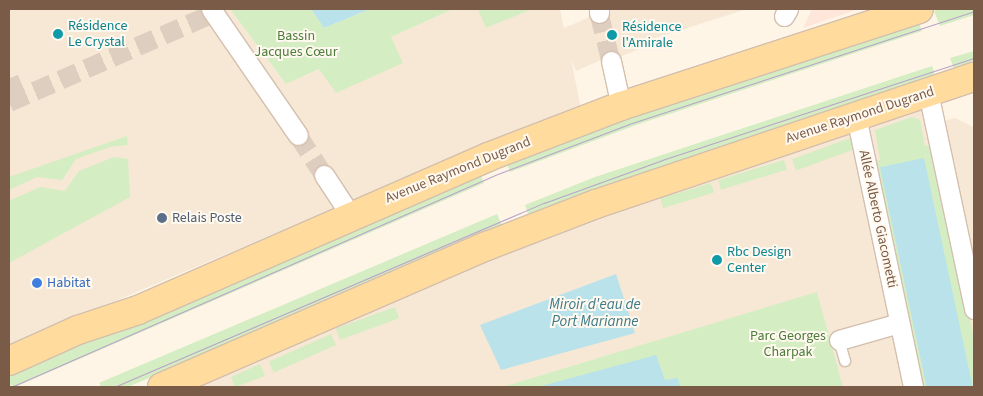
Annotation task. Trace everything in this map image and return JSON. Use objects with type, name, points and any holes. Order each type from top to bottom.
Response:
[{"type":"main road","name":"Avenue Raymond Dugrand","points":[[9,361],[78,330],[138,310],[454,170],[621,106],[919,9]]},
{"type":"main road","name":"Avenue Raymond Dugrand","points":[[162,387],[506,238],[687,171],[974,77]]},
{"type":"street","points":[[213,11],[298,135]]},
{"type":"street","points":[[610,61],[621,106]]},
{"type":"street","points":[[928,92],[974,309]]},
{"type":"street","name":"Allée Alberto Giacometti","points":[[856,116],[913,387]]},
{"type":"street","points":[[324,176],[351,216]]},
{"type":"street","points":[[839,340],[899,323]]},
{"type":"lane","points":[[839,340],[846,361]]},
{"type":"shaded area","points":[[9,9],[230,9],[286,84],[453,9],[560,9],[564,28],[609,9],[747,9],[643,42],[644,47],[605,63],[603,59],[576,71],[571,59],[581,109],[328,211],[9,346]]},
{"type":"shaded area","points":[[812,9],[859,9],[803,28]]},
{"type":"shaded area","points":[[925,103],[930,125],[955,118],[974,127],[974,387],[843,387],[817,293],[502,387],[198,387],[317,330],[579,221]]},
{"type":"green space","name":"Bassin Jacques Cœur","points":[[230,9],[311,9],[324,28],[370,9],[453,9],[391,37],[403,63],[336,93],[319,69],[286,84]]},
{"type":"green space","points":[[478,9],[532,9],[486,28]]},
{"type":"green space","points":[[941,9],[974,9],[974,15],[940,26],[934,11]]},
{"type":"green space","points":[[917,18],[922,31],[639,124],[510,172],[505,158]]},
{"type":"green space","points":[[974,51],[974,67],[955,72],[950,58]]},
{"type":"green space","points":[[932,66],[936,78],[529,217],[525,205],[595,177]]},
{"type":"green space","points":[[912,117],[920,120],[925,146],[934,144],[974,339],[974,387],[918,387],[871,162],[880,160],[875,130]]},
{"type":"green space","points":[[127,136],[128,145],[110,147],[76,159],[62,180],[37,177],[9,190],[9,177]]},
{"type":"green space","points":[[853,137],[857,148],[796,171],[792,159]]},
{"type":"green space","points":[[114,157],[128,159],[130,197],[9,263],[9,201],[40,187],[65,191],[79,171]]},
{"type":"green space","points":[[784,160],[787,170],[721,190],[718,180]]},
{"type":"green space","points":[[478,169],[484,183],[15,387],[9,384],[9,374]]},
{"type":"green space","points":[[711,183],[714,193],[663,208],[660,198]]},
{"type":"green space","points":[[497,214],[503,228],[128,387],[101,387],[99,383]]},
{"type":"green space","name":"Parc Georges Charpak","points":[[817,292],[843,387],[502,387]]},
{"type":"green space","points":[[395,307],[399,318],[340,340],[336,329]]},
{"type":"green space","points":[[331,334],[336,345],[274,373],[269,362]]},
{"type":"green space","points":[[260,364],[265,376],[235,387],[231,377]]},
{"type":"water","name":"Bassin Jacques Cœur","points":[[311,9],[370,9],[324,28]]},
{"type":"water","points":[[924,158],[973,387],[927,387],[880,167]]},
{"type":"water","name":"Miroir d'eau de Port Marianne","points":[[616,274],[635,333],[501,370],[480,325]]},
{"type":"water","points":[[656,355],[665,380],[678,378],[680,387],[538,387]]},
{"type":"tunnel","points":[[9,102],[214,13]]},
{"type":"tunnel","points":[[599,13],[611,61]]},
{"type":"tunnel","points":[[9,78],[18,99]]},
{"type":"tunnel","points":[[298,135],[324,175]]},
{"type":"tram line","points":[[11,387],[495,175],[629,124],[974,11]]},
{"type":"tram line","points":[[114,387],[544,203],[662,160],[974,58]]},
{"type":"place","name":"Résidence Le Crystal","points":[[58,34]]},
{"type":"place","name":"Résidence l'Amirale","points":[[612,35]]},
{"type":"place","name":"Relais Poste","points":[[162,218]]},
{"type":"place","name":"Rbc Design Center","points":[[717,260]]},
{"type":"place","name":"Habitat","points":[[37,283]]}]
